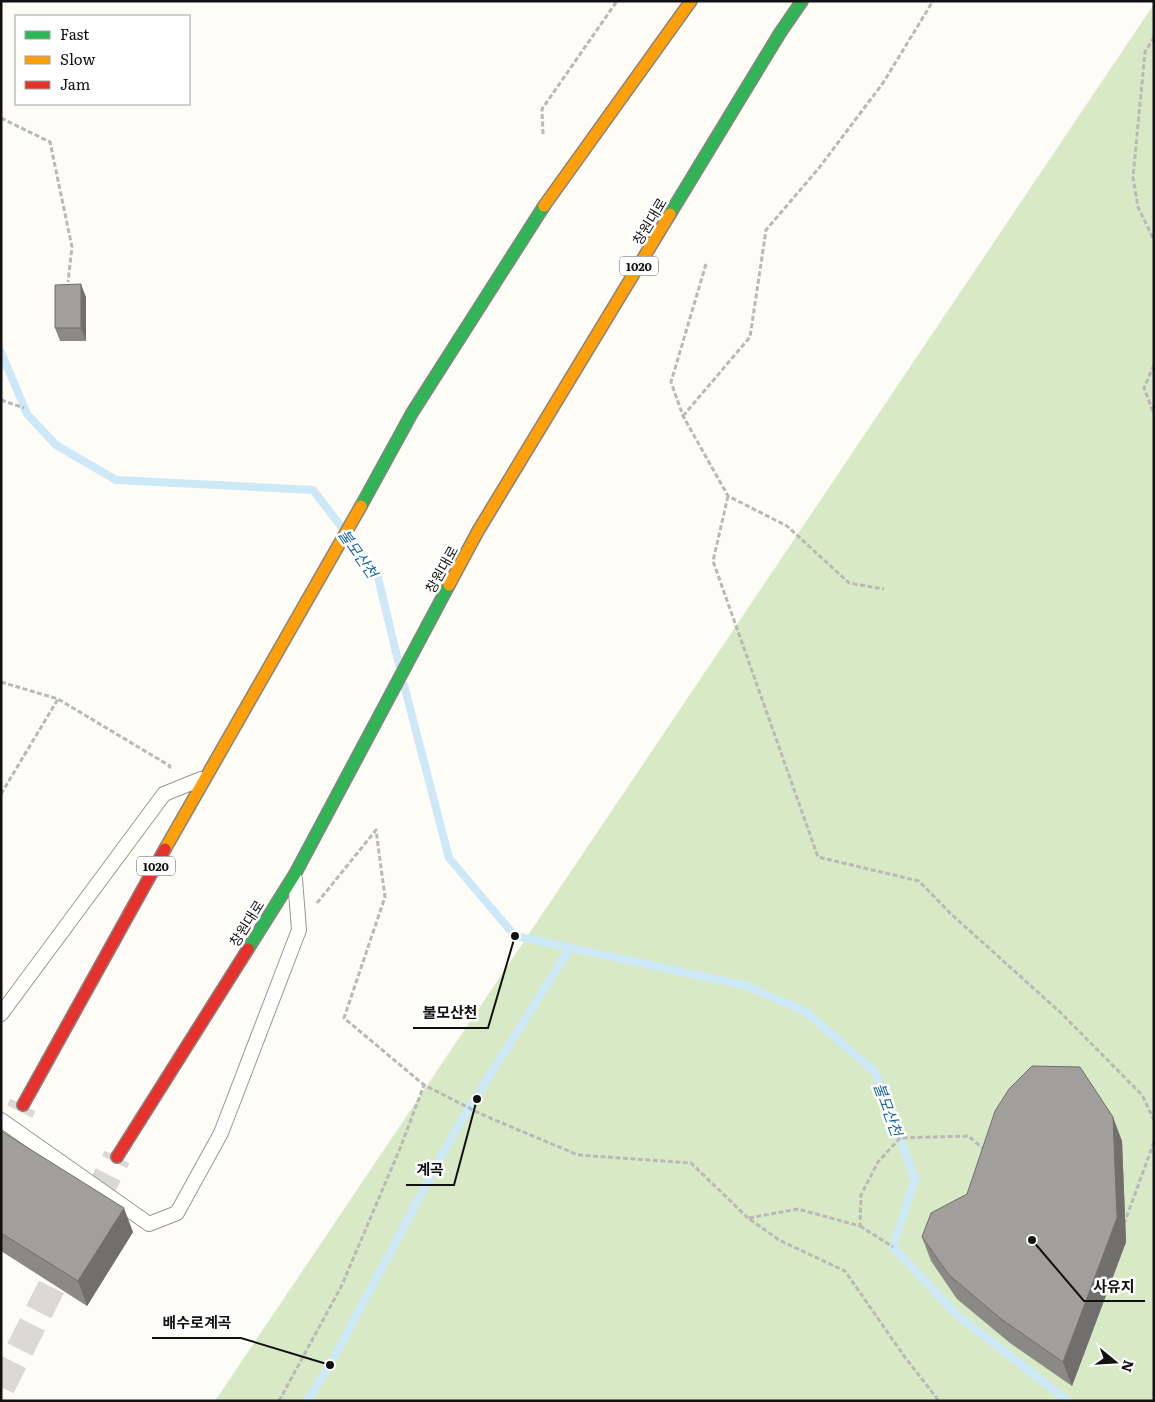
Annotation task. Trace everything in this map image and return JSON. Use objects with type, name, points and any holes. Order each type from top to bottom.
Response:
[{"type":"main road","name":"1020","points":[[23,1105],[204,778],[292,629],[412,413],[556,187],[691,1]]},
{"type":"main road","name":"창원대로","points":[[117,1157],[294,874],[478,531],[780,32],[802,1]]},
{"type":"lane","points":[[1,1014],[164,794],[204,778]]},
{"type":"lane","points":[[1,1120],[149,1224],[177,1213],[221,1133],[299,930],[294,874]]},
{"type":"path","points":[[543,134],[542,109],[617,1]]},
{"type":"path","points":[[683,416],[750,337],[766,230],[819,168],[883,84],[933,1]]},
{"type":"path","points":[[1154,37],[1145,52],[1133,177],[1138,207],[1154,240]]},
{"type":"path","points":[[1,118],[50,142],[72,246],[68,282]]},
{"type":"path","points":[[706,264],[671,382],[683,416],[728,496],[787,526],[849,583],[884,589]]},
{"type":"path","points":[[1154,364],[1144,388],[1154,414]]},
{"type":"path","points":[[1,400],[24,408]]},
{"type":"path","points":[[728,496],[713,561],[818,857],[919,881],[950,913],[1061,1013],[1142,1095],[1154,1120]]},
{"type":"path","points":[[1,682],[58,699],[170,766],[164,794]]},
{"type":"path","points":[[1,794],[58,699]]},
{"type":"path","points":[[299,930],[316,905],[376,830],[385,897],[344,1018],[424,1085],[483,1115],[578,1155],[691,1162],[748,1218],[779,1240],[845,1271],[904,1356],[939,1401]]},
{"type":"path","points":[[279,1401],[342,1285],[401,1146],[424,1085]]},
{"type":"path","points":[[860,1226],[861,1195],[878,1162],[900,1138],[968,1136],[987,1151]]},
{"type":"path","points":[[1121,1233],[1154,1142]]},
{"type":"path","points":[[748,1218],[798,1209],[860,1226],[893,1247]]},
{"type":"green space","points":[[1154,4],[1154,1401],[215,1401]]},
{"type":"building","points":[[81,284],[81,328],[55,328],[55,285]]},
{"type":"building","points":[[1032,1066],[1080,1067],[1113,1117],[1117,1218],[1063,1362],[1001,1319],[949,1275],[922,1237],[931,1213],[967,1194],[995,1111],[1009,1089]]},
{"type":"building","points":[[1,1131],[124,1208],[78,1281],[1,1233]]},
{"type":"waterway","name":"불모산천","points":[[1,352],[27,414],[56,445],[116,480],[313,490],[343,529]]},
{"type":"waterway","name":"불모산천","points":[[350,538],[377,573],[399,665]]},
{"type":"waterway","name":"불모산천","points":[[404,685],[449,858],[515,936],[748,986],[806,1012],[875,1072],[915,1179],[893,1247],[956,1314],[1068,1401]]},
{"type":"waterway","points":[[307,1401],[330,1365],[456,1129],[570,948]]},
{"type":"tunnel","points":[[1,1149],[23,1105]]},
{"type":"tunnel","points":[[1,1387],[117,1157]]},
{"type":"traffic: fast","points":[[670,214],[780,33],[802,1]]},
{"type":"traffic: fast","points":[[361,506],[412,413],[544,206]]},
{"type":"traffic: fast","points":[[248,949],[295,874],[449,585]]},
{"type":"traffic: slow","points":[[544,206],[691,1]]},
{"type":"traffic: slow","points":[[449,585],[478,531],[670,214]]},
{"type":"traffic: slow","points":[[165,849],[361,506]]},
{"type":"traffic: jam","points":[[23,1105],[165,849]]},
{"type":"traffic: jam","points":[[117,1157],[248,949]]},
{"type":"place","name":"불모산천","points":[[515,936]]},
{"type":"place","name":"계곡","points":[[477,1099]]},
{"type":"place","name":"사유지","points":[[1032,1240]]},
{"type":"place","name":"배수로계곡","points":[[330,1365]]}]
